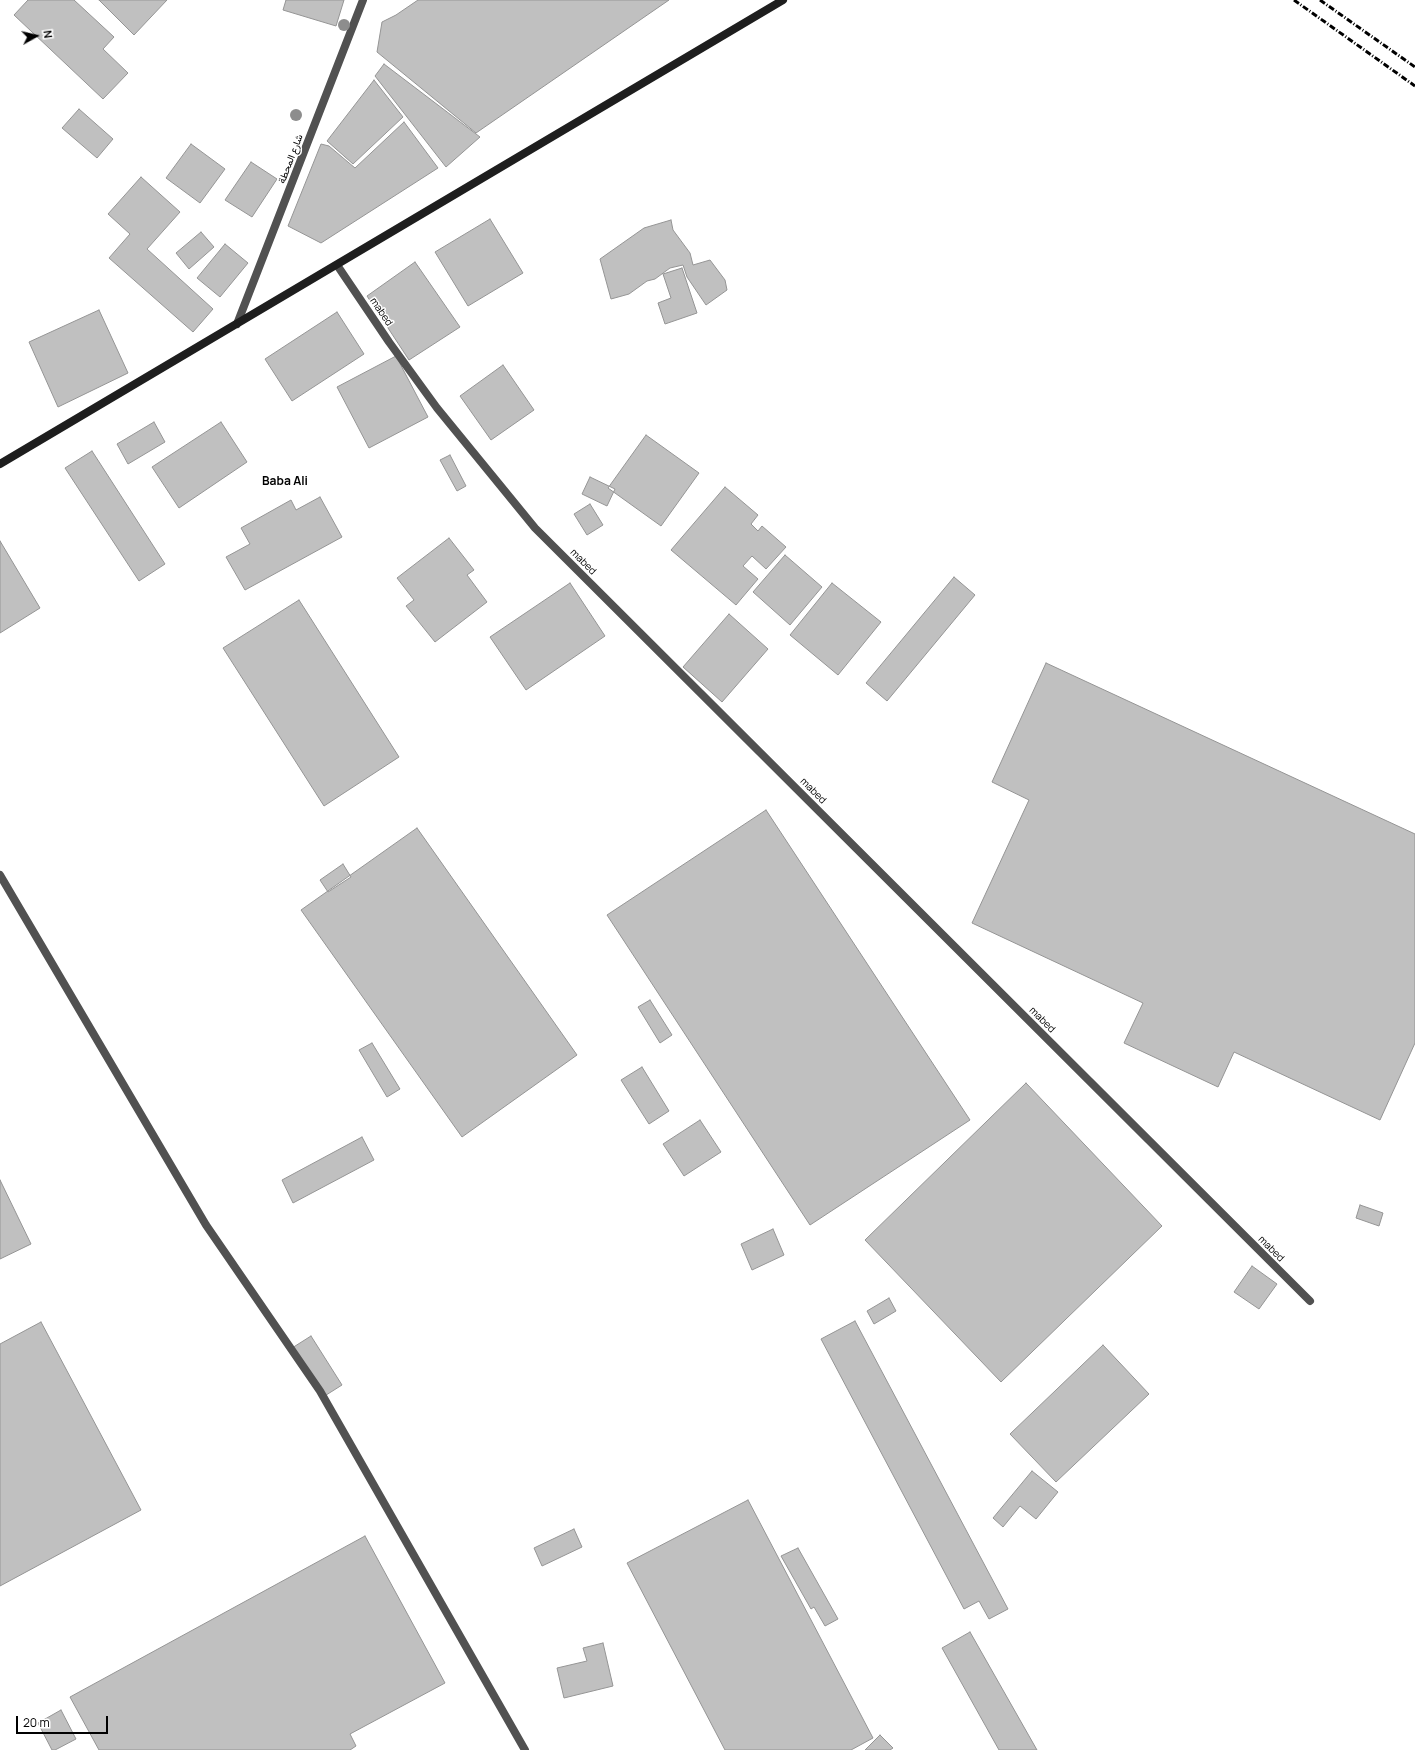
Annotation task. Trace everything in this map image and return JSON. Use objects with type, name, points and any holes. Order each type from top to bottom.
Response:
[{"type":"main road","points":[[0,464],[783,0]]},
{"type":"street","name":"شارع المحطة","points":[[237,324],[363,0]]},
{"type":"street","name":"mabed","points":[[337,265],[389,342],[437,408],[535,528],[1310,1301]]},
{"type":"street","points":[[0,874],[206,1225],[320,1391],[525,1750]]},
{"type":"building","points":[[28,0],[74,0],[114,37],[103,49],[128,73],[103,99],[14,15]]},
{"type":"building","points":[[99,0],[167,0],[134,35]]},
{"type":"building","points":[[286,0],[344,0],[336,26],[283,10]]},
{"type":"building","points":[[418,0],[669,0],[476,133],[377,52],[382,22],[396,15]]},
{"type":"building","points":[[384,64],[480,137],[446,167],[375,76]]},
{"type":"building","points":[[374,80],[403,117],[353,164],[327,141]]},
{"type":"building","points":[[79,109],[113,139],[97,158],[62,128]]},
{"type":"building","points":[[404,122],[438,168],[321,243],[288,226],[321,144],[329,146],[355,168]]},
{"type":"building","points":[[191,144],[225,169],[200,203],[166,178]]},
{"type":"building","points":[[251,162],[277,179],[252,217],[225,200]]},
{"type":"building","points":[[141,177],[180,212],[147,249],[213,309],[193,332],[109,258],[130,234],[108,214]]},
{"type":"building","points":[[490,219],[523,273],[468,306],[435,252]]},
{"type":"building","points":[[671,220],[673,230],[690,253],[693,265],[710,260],[725,280],[727,290],[706,305],[687,277],[683,265],[670,268],[655,279],[647,281],[629,294],[611,299],[600,259],[644,228]]},
{"type":"building","points":[[201,232],[214,247],[189,269],[176,253]]},
{"type":"building","points":[[225,244],[248,263],[220,297],[197,278]]},
{"type":"building","points":[[415,262],[460,327],[409,360],[367,296]]},
{"type":"building","points":[[682,268],[697,313],[665,324],[658,303],[671,298],[663,274]]},
{"type":"building","points":[[99,310],[128,373],[58,407],[29,342]]},
{"type":"building","points":[[337,312],[364,354],[292,401],[265,359]]},
{"type":"building","points":[[396,356],[428,417],[369,448],[337,387]]},
{"type":"building","points":[[503,365],[534,410],[491,440],[460,396]]},
{"type":"building","points":[[154,422],[165,442],[128,464],[117,444]]},
{"type":"building","points":[[221,422],[247,462],[179,508],[152,467]]},
{"type":"building","points":[[646,435],[699,473],[661,526],[608,488]]},
{"type":"building","points":[[92,451],[165,564],[139,581],[65,468]]},
{"type":"building","points":[[450,455],[466,486],[457,491],[440,460]]},
{"type":"building","points":[[590,477],[615,489],[607,506],[582,494]]},
{"type":"building","points":[[725,487],[758,515],[751,524],[758,531],[762,526],[786,547],[766,569],[752,556],[743,566],[758,579],[736,605],[671,550]]},
{"type":"building","points":[[320,497],[342,537],[245,590],[226,557],[250,544],[241,528],[291,500],[296,510]]},
{"type":"building","points":[[590,504],[603,525],[587,535],[574,514]]},
{"type":"building","points":[[449,538],[474,570],[467,575],[487,602],[435,642],[406,606],[414,600],[397,578]]},
{"type":"building","points":[[0,541],[40,608],[0,633]]},
{"type":"building","points":[[785,555],[822,587],[790,625],[753,592]]},
{"type":"building","points":[[954,577],[975,595],[887,701],[866,683]]},
{"type":"building","points":[[570,583],[605,636],[526,690],[490,637]]},
{"type":"building","points":[[832,583],[881,622],[838,675],[790,635]]},
{"type":"building","points":[[299,600],[399,757],[324,806],[223,648]]},
{"type":"building","points":[[729,614],[768,649],[722,702],[683,667]]},
{"type":"building","points":[[1046,663],[1415,834],[1415,1043],[1380,1120],[1234,1052],[1218,1087],[1124,1043],[1143,1003],[972,923],[1029,800],[992,782]]},
{"type":"building","points":[[766,810],[970,1120],[810,1225],[607,915]]},
{"type":"building","points":[[417,828],[577,1055],[462,1137],[301,910]]},
{"type":"building","points":[[343,864],[351,877],[328,892],[320,880]]},
{"type":"building","points":[[650,1000],[672,1035],[660,1043],[638,1007]]},
{"type":"building","points":[[372,1043],[400,1089],[387,1097],[359,1050]]},
{"type":"building","points":[[642,1067],[669,1111],[649,1124],[621,1080]]},
{"type":"building","points":[[1026,1083],[1162,1226],[1001,1382],[865,1240]]},
{"type":"building","points":[[700,1120],[721,1152],[684,1176],[663,1144]]},
{"type":"building","points":[[362,1137],[374,1160],[293,1203],[282,1180]]},
{"type":"building","points":[[0,1180],[31,1244],[0,1259]]},
{"type":"building","points":[[1360,1205],[1383,1213],[1379,1226],[1356,1218]]},
{"type":"building","points":[[773,1229],[784,1255],[752,1270],[741,1244]]},
{"type":"building","points":[[1252,1266],[1277,1284],[1259,1309],[1234,1292]]},
{"type":"building","points":[[889,1298],[896,1311],[874,1324],[867,1311]]},
{"type":"building","points":[[855,1321],[1008,1609],[989,1619],[979,1601],[964,1609],[821,1339]]},
{"type":"building","points":[[41,1322],[141,1510],[0,1586],[0,1344]]},
{"type":"building","points":[[311,1336],[342,1385],[323,1397],[292,1348]]},
{"type":"building","points":[[1103,1345],[1149,1394],[1056,1482],[1010,1434]]},
{"type":"building","points":[[1032,1471],[1058,1492],[1036,1519],[1020,1506],[1003,1527],[993,1518]]},
{"type":"building","points":[[748,1500],[873,1738],[851,1750],[725,1750],[627,1563]]},
{"type":"building","points":[[574,1529],[582,1547],[542,1566],[534,1548]]},
{"type":"building","points":[[365,1536],[445,1683],[350,1734],[356,1746],[350,1750],[99,1750],[70,1697]]},
{"type":"building","points":[[798,1548],[838,1619],[825,1626],[814,1607],[811,1609],[781,1556]]},
{"type":"building","points":[[970,1632],[1037,1750],[999,1750],[942,1648]]},
{"type":"building","points":[[603,1643],[613,1686],[564,1698],[557,1668],[587,1661],[583,1648]]},
{"type":"building","points":[[61,1710],[76,1739],[55,1750],[52,1750],[38,1723]]},
{"type":"building","points":[[880,1735],[893,1748],[890,1750],[865,1750]]},
{"type":"railway","points":[[1294,0],[1415,86]]},
{"type":"railway","points":[[1320,0],[1415,67]]},
{"type":"district","name":"Baba Ali","points":[[285,482]]}]
